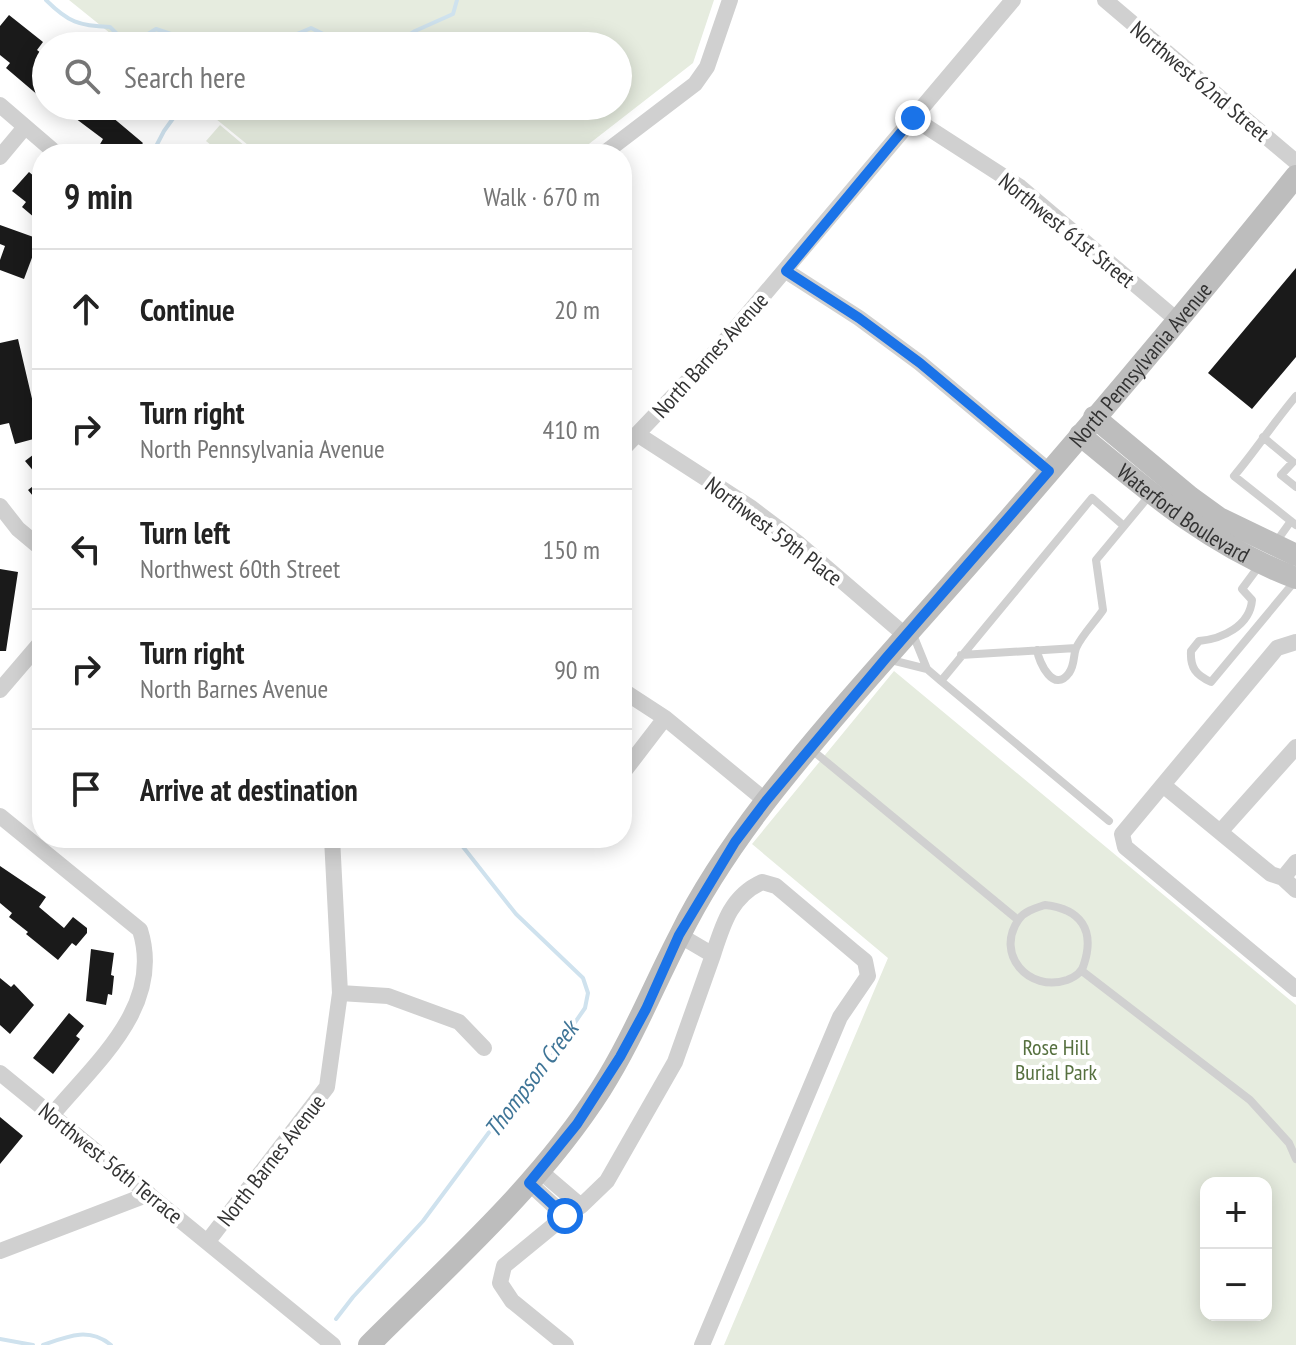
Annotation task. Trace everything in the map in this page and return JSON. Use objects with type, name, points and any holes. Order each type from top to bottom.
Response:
[{"type":"main road","name":"North Pennsylvania Avenue","points":[[369,1345],[535,1177],[577,1124],[620,1057],[646,1009],[679,935],[707,885],[766,801],[1080,435],[1296,176]]},
{"type":"main road","name":"Waterford Boulevard","points":[[1094,417],[1209,535],[1283,573]]},
{"type":"main road","name":"Waterford Boulevard","points":[[1080,435],[1158,485],[1219,518],[1289,550]]},
{"type":"street","points":[[616,144],[695,84],[707,67],[730,0]]},
{"type":"street","name":"North Barnes Avenue","points":[[632,439],[719,348],[786,271],[1013,0]]},
{"type":"street","name":"Northwest 62nd Street","points":[[1105,0],[1296,162]]},
{"type":"street","points":[[0,105],[45,144]]},
{"type":"street","name":"Northwest 61st Street","points":[[913,118],[1020,187],[1177,320]]},
{"type":"street","points":[[0,157],[25,127]]},
{"type":"street","points":[[786,271],[859,318],[920,363],[1049,471]]},
{"type":"street","name":"Northwest 59th Place","points":[[637,434],[750,507],[908,632]]},
{"type":"street","points":[[0,506],[32,541]]},
{"type":"street","points":[[1296,642],[1277,648],[1122,834],[1125,847],[1296,989]]},
{"type":"street","points":[[0,690],[32,653]]},
{"type":"street","points":[[632,697],[665,718],[766,801]]},
{"type":"street","points":[[632,761],[665,718]]},
{"type":"street","points":[[1220,832],[1296,747]]},
{"type":"street","points":[[1163,785],[1271,874],[1283,878],[1296,890]]},
{"type":"street","points":[[0,816],[32,842]]},
{"type":"street","points":[[39,848],[140,930],[146,950],[137,1007],[128,1025],[52,1115]]},
{"type":"street","name":"North Barnes Avenue","points":[[208,1241],[327,1087],[340,993],[333,848]]},
{"type":"street","points":[[1283,878],[1296,862]]},
{"type":"street","points":[[566,1345],[512,1301],[500,1283],[504,1266],[581,1206],[607,1181],[675,1062],[723,922],[745,889],[762,882],[776,886],[865,961],[868,976],[840,1017],[702,1345]]},
{"type":"street","points":[[679,935],[713,955]]},
{"type":"street","points":[[340,993],[388,996],[459,1022],[484,1048]]},
{"type":"street","name":"Northwest 56th Terrace","points":[[0,1073],[333,1345]]},
{"type":"street","points":[[535,1177],[581,1206]]},
{"type":"street","points":[[535,1177],[565,1216]]},
{"type":"street","points":[[0,1251],[149,1194]]},
{"type":"lane","points":[[1283,573],[1242,589],[1252,600],[1251,610],[1238,627],[1213,640],[1199,641],[1191,651],[1190,664],[1199,677],[1211,682],[1283,573],[1293,523],[1234,476],[1296,396]]},
{"type":"lane","points":[[1263,437],[1294,460],[1281,475],[1296,487]]},
{"type":"lane","points":[[1037,650],[1040,667],[1056,679],[1064,678],[1071,671],[1076,648],[1103,610],[1096,560],[1158,485]]},
{"type":"lane","points":[[941,681],[1092,498],[1124,526]]},
{"type":"lane","points":[[1283,573],[1289,550]]},
{"type":"lane","points":[[908,632],[927,669],[1109,821]]},
{"type":"lane","points":[[961,655],[1076,648]]},
{"type":"lane","points":[[886,658],[927,669]]},
{"type":"lane","points":[[810,748],[1018,920]]},
{"type":"lane","points":[[1045,905],[1061,907],[1075,914],[1087,931],[1090,947],[1082,971],[1070,979],[1052,984],[1033,981],[1018,968],[1012,953],[1012,938],[1018,920],[1029,910],[1045,905]]},
{"type":"lane","points":[[1082,971],[1250,1100],[1289,1143],[1296,1159]]},
{"type":"green space","points":[[69,0],[714,0],[693,63],[632,110],[632,32],[109,32]]},
{"type":"green space","points":[[217,120],[620,120],[589,144],[247,144]]},
{"type":"green space","points":[[220,125],[243,144],[210,144],[206,141]]},
{"type":"green space","name":"Rose Hill Burial Park","points":[[894,671],[1296,1005],[1296,1345],[724,1345],[888,958],[752,844]]},
{"type":"building","points":[[9,15],[32,33],[32,90],[6,68],[10,63],[0,55],[0,26]]},
{"type":"building","points":[[78,120],[116,120],[143,143],[100,144],[103,139]]},
{"type":"building","points":[[29,172],[32,175],[32,216],[22,207],[26,202],[12,191]]},
{"type":"building","points":[[0,225],[32,236],[32,258],[24,279],[0,270],[5,246],[0,244]]},
{"type":"building","points":[[1296,268],[1296,357],[1252,409],[1208,373]]},
{"type":"building","points":[[18,339],[32,399],[32,439],[15,444],[9,423],[0,425],[0,343]]},
{"type":"building","points":[[32,456],[32,469],[25,461]]},
{"type":"building","points":[[0,569],[18,572],[6,651],[0,651]]},
{"type":"building","points":[[0,866],[46,897],[39,907],[64,928],[73,917],[87,928],[87,933],[76,946],[72,943],[58,960],[26,934],[28,932],[9,917],[12,913],[0,903]]},
{"type":"building","points":[[91,949],[114,953],[112,995],[108,994],[106,1005],[86,1001]]},
{"type":"building","points":[[0,978],[11,987],[14,984],[34,1005],[10,1034],[0,1025]]},
{"type":"building","points":[[69,1013],[84,1026],[76,1036],[80,1039],[53,1074],[33,1058]]},
{"type":"building","points":[[0,1117],[23,1136],[0,1164]]},
{"type":"waterway","points":[[46,0],[68,18],[82,24],[110,27],[115,32]]},
{"type":"waterway","name":"Thompson Creek","points":[[413,32],[453,14],[457,0]]},
{"type":"waterway","name":"Thompson Creek","points":[[301,32],[311,28],[319,32]]},
{"type":"waterway","points":[[151,32],[156,29],[165,32]]},
{"type":"waterway","name":"Thompson Creek","points":[[157,144],[172,120]]},
{"type":"waterway","name":"Thompson Creek","points":[[336,1319],[423,1221],[513,1100],[547,1063],[585,1008],[588,993],[583,978],[516,914],[464,848]]},
{"type":"waterway","points":[[43,1345],[78,1335],[95,1336],[111,1345]]},
{"type":"waterway","points":[[0,1339],[33,1345]]},
{"type":"route","points":[[565,1216],[529,1183],[577,1124],[620,1057],[646,1009],[679,935],[707,885],[766,801],[1049,471],[920,363],[859,318],[786,271],[913,118]]}]
